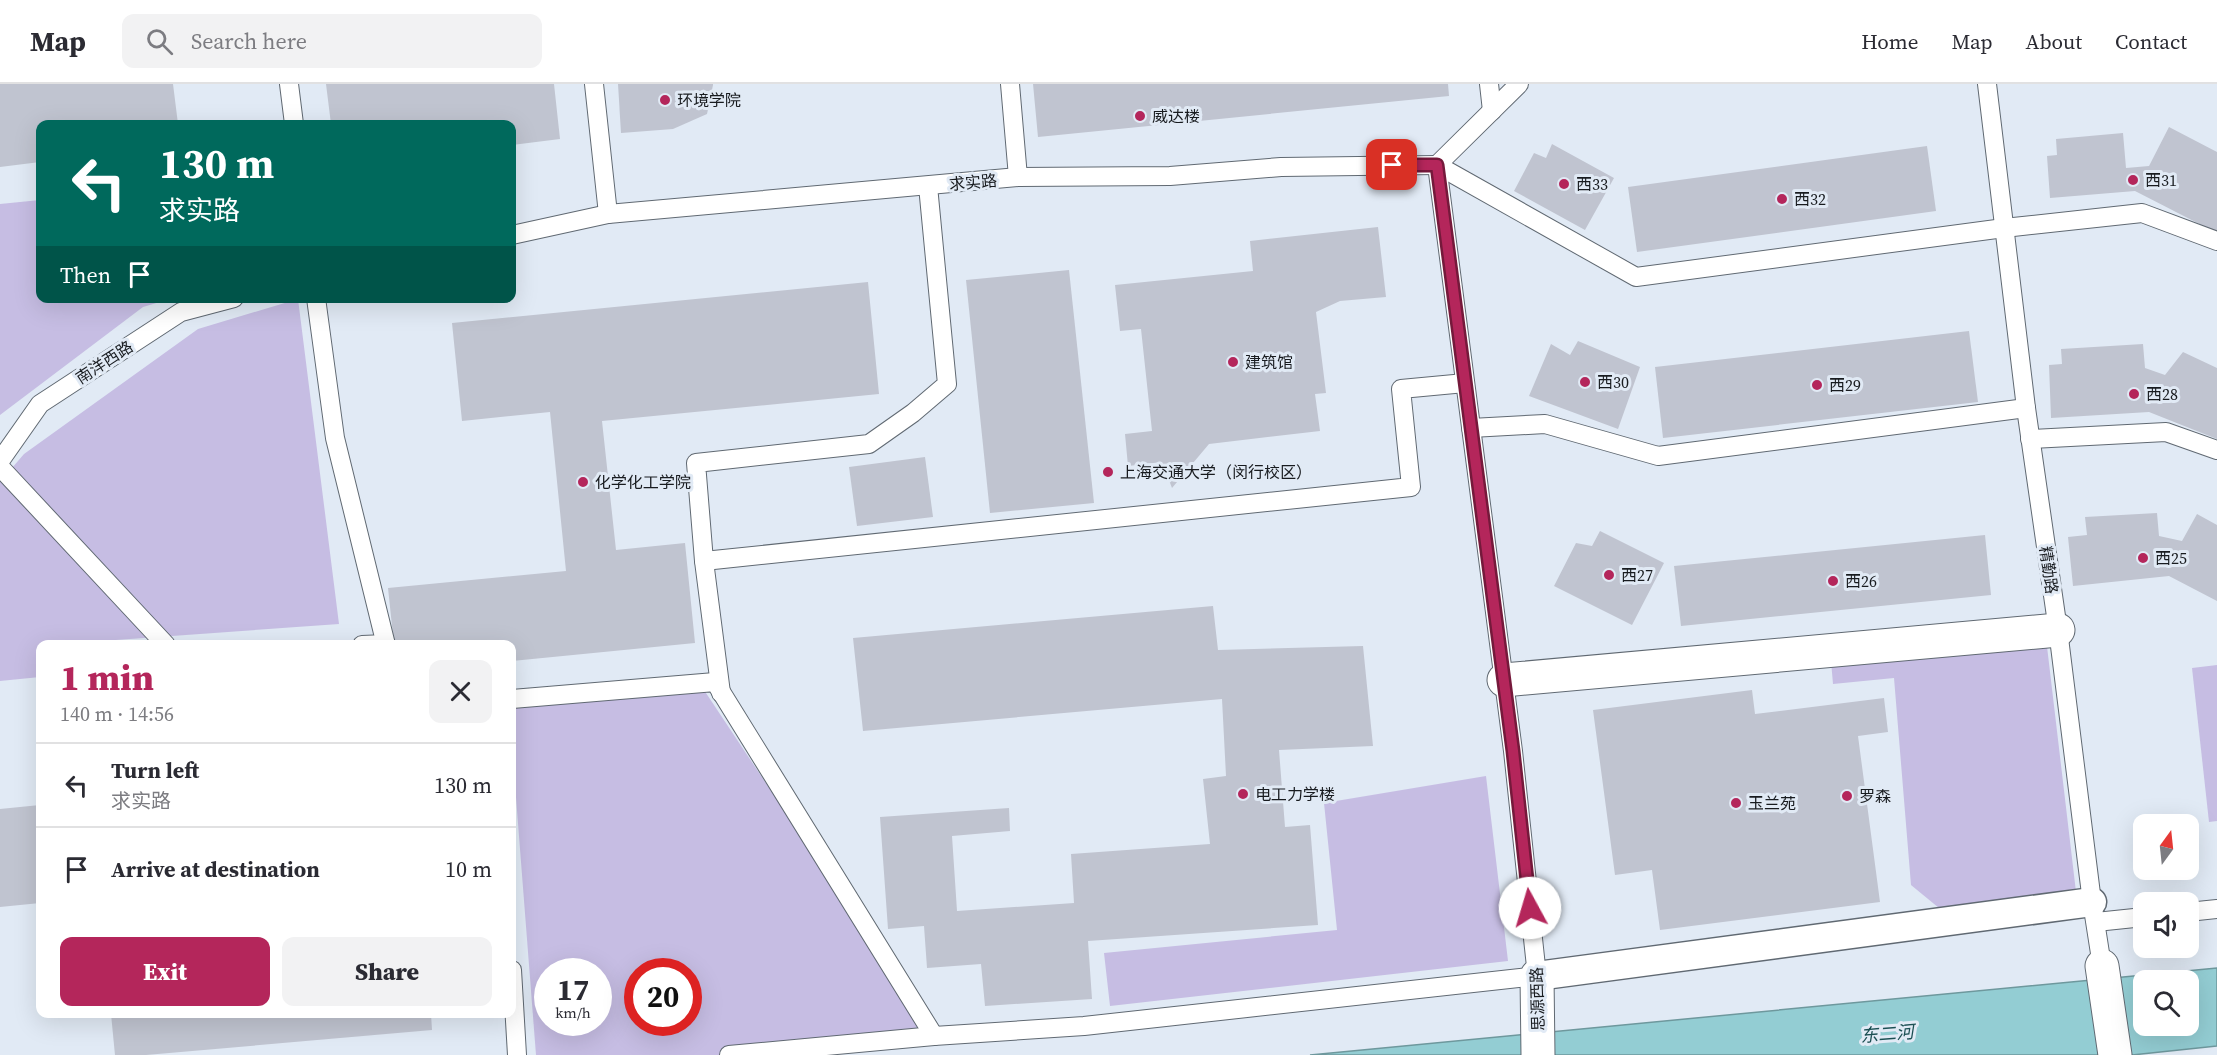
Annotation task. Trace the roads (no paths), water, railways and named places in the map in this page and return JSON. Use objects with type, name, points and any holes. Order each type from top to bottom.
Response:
[{"type":"street","points":[[1504,680],[2058,630]]},
{"type":"street","points":[[1537,976],[2094,912]]},
{"type":"street","name":"精勤路","points":[[2102,966],[2115,1055]]},
{"type":"street","name":"思源西路","points":[[1537,976],[1538,1055]]},
{"type":"lane","points":[[289,84],[294,120]]},
{"type":"lane","points":[[594,84],[608,214]]},
{"type":"lane","points":[[1010,84],[1018,177]]},
{"type":"lane","points":[[1489,84],[1492,111]]},
{"type":"lane","points":[[1519,84],[1437,165],[1636,278],[2004,228],[2142,213],[2217,242]]},
{"type":"lane","name":"精勤路","points":[[1987,84],[2030,440],[2058,630],[2102,966]]},
{"type":"lane","name":"求实路","points":[[516,234],[608,214],[1018,177],[1170,176],[1281,166],[1437,165]]},
{"type":"lane","name":"思源西路","points":[[1437,165],[1504,680],[1537,976]]},
{"type":"lane","points":[[721,693],[704,561],[696,463],[869,444],[913,413],[947,384],[928,186]]},
{"type":"lane","name":"南洋西路","points":[[0,461],[40,404],[181,312],[215,303]]},
{"type":"lane","points":[[317,303],[335,438],[386,640]]},
{"type":"lane","points":[[704,561],[1411,487],[1401,388],[1465,383]]},
{"type":"lane","points":[[1471,428],[1545,424],[1658,456],[2026,408]]},
{"type":"lane","points":[[2030,440],[2166,432],[2217,450]]},
{"type":"lane","points":[[0,467],[161,640]]},
{"type":"lane","points":[[516,699],[715,682],[934,1036]]},
{"type":"lane","points":[[2199,911],[2217,909]]},
{"type":"lane","points":[[2094,912],[2133,916]]},
{"type":"lane","points":[[729,1055],[934,1036],[1084,1026],[1537,976]]},
{"type":"lane","points":[[515,1018],[518,1055]]},
{"type":"water","name":"东二河","points":[[2217,968],[2217,1046],[2132,1055],[1310,1055],[2133,976],[2133,1036],[2199,1036],[2199,970],[2196,970]]},
{"type":"place","name":"环境学院","points":[[665,100]]},
{"type":"place","name":"威达楼","points":[[1140,116]]},
{"type":"place","name":"西31","points":[[2133,180]]},
{"type":"place","name":"西33","points":[[1564,184]]},
{"type":"place","name":"西32","points":[[1782,199]]},
{"type":"place","name":"建筑馆","points":[[1233,362]]},
{"type":"place","name":"西30","points":[[1585,382]]},
{"type":"place","name":"西29","points":[[1817,385]]},
{"type":"place","name":"西28","points":[[2134,394]]},
{"type":"place","name":"上海交通大学（闵行校区）","points":[[1108,472]]},
{"type":"place","name":"化学化工学院","points":[[583,482]]},
{"type":"place","name":"西25","points":[[2143,558]]},
{"type":"place","name":"西27","points":[[1609,575]]},
{"type":"place","name":"西26","points":[[1833,581]]},
{"type":"place","name":"电工力学楼","points":[[1243,794]]},
{"type":"place","name":"罗森","points":[[1847,796]]},
{"type":"place","name":"玉兰苑","points":[[1736,803]]}]
